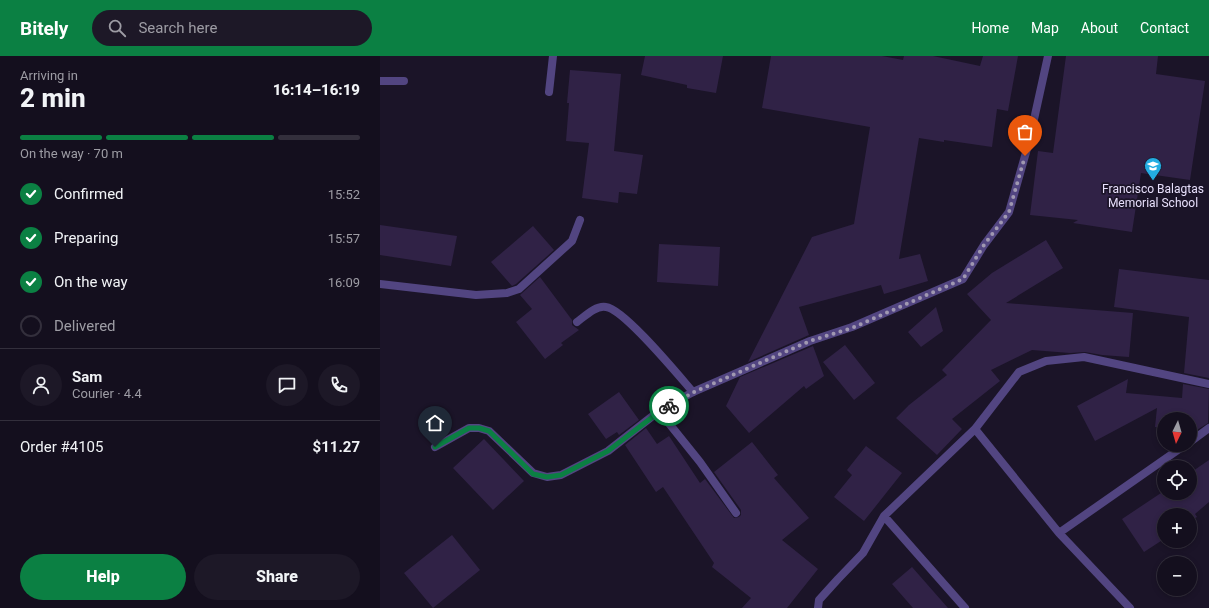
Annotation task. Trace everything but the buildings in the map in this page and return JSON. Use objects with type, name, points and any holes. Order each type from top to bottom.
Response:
[{"type":"street","points":[[549,92],[553,56]]},
{"type":"street","points":[[435,447],[469,428],[479,428],[489,431],[533,474],[547,477],[561,475],[608,451],[659,412],[694,392],[810,341],[852,328],[963,279],[984,245],[1009,212],[1029,142],[1048,56]]},
{"type":"street","points":[[380,80],[404,81]]},
{"type":"street","points":[[380,284],[476,295],[507,293],[519,289],[572,241],[580,220]]},
{"type":"street","points":[[577,322],[599,307],[607,306],[614,309],[642,333],[694,392]]},
{"type":"street","points":[[818,608],[819,600],[863,552],[884,516],[975,429],[1018,372],[1046,361],[1084,357],[1209,384]]},
{"type":"street","points":[[659,412],[700,462],[736,514]]},
{"type":"street","points":[[1197,437],[1209,428]]},
{"type":"street","points":[[975,429],[1059,533],[1130,608]]},
{"type":"street","points":[[1059,533],[1175,452]]},
{"type":"street","points":[[884,516],[965,608]]},
{"type":"way so far","points":[[669,406],[694,392],[810,341],[852,328],[963,279],[984,245],[1009,212],[1025,156]]},
{"type":"place","name":"Francisco Balagtas Memorial School","points":[[1153,181]]},
{"type":"route","points":[[435,447],[469,428],[479,428],[489,431],[533,474],[547,477],[561,475],[608,451],[669,406]]}]
